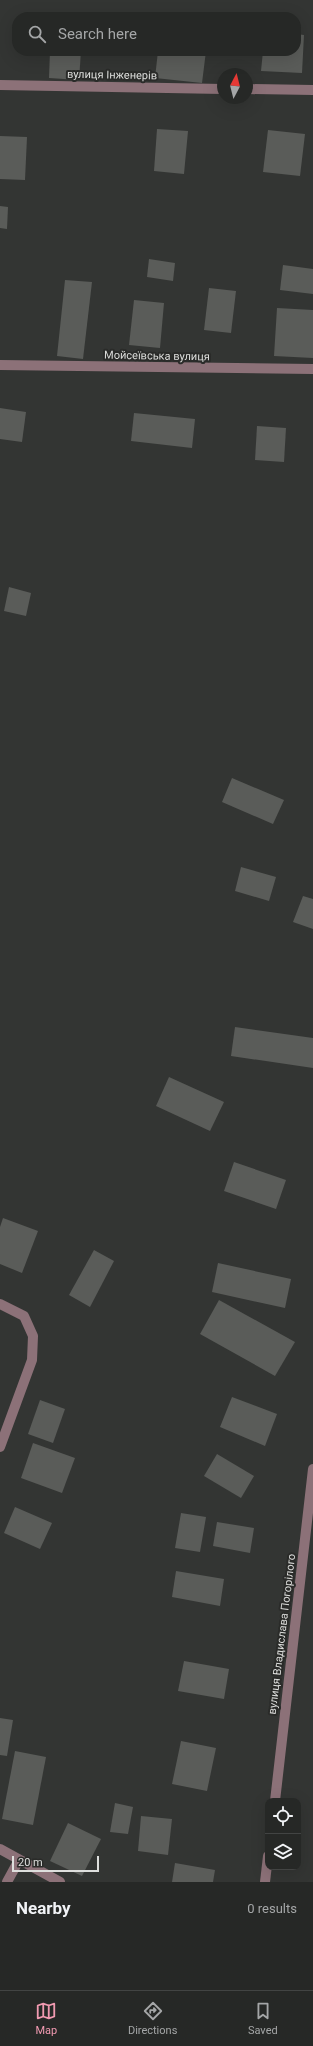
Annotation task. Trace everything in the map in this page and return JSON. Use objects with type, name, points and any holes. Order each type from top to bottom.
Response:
[{"type":"street","name":"вулиця Інженерів","points":[[0,86],[217,89]]},
{"type":"street","points":[[253,89],[313,90]]},
{"type":"street","name":"Мойсеївська вулиця","points":[[0,365],[313,370]]},
{"type":"street","points":[[0,1304],[24,1316],[33,1336],[32,1360],[0,1447]]},
{"type":"street","name":"вулиця Владислава Погорілого","points":[[275,1798],[313,1470]]},
{"type":"street","points":[[0,1849],[60,1882]]},
{"type":"street","points":[[7,1882],[19,1860]]},
{"type":"street","points":[[265,1882],[266,1870]]},
{"type":"building","points":[[301,35],[304,35],[302,73],[261,71],[262,56],[301,56]]},
{"type":"building","points":[[50,56],[81,56],[79,80],[49,78]]},
{"type":"building","points":[[157,56],[205,56],[202,83],[155,78]]},
{"type":"building","points":[[157,129],[188,131],[184,174],[154,171]]},
{"type":"building","points":[[268,130],[305,134],[300,176],[263,172]]},
{"type":"building","points":[[0,136],[27,137],[25,180],[0,179]]},
{"type":"building","points":[[0,206],[8,207],[7,229],[0,228]]},
{"type":"building","points":[[149,259],[175,263],[173,281],[147,277]]},
{"type":"building","points":[[283,265],[313,269],[313,294],[280,290]]},
{"type":"building","points":[[65,280],[92,282],[83,359],[57,356]]},
{"type":"building","points":[[209,288],[236,291],[231,333],[204,330]]},
{"type":"building","points":[[134,300],[164,303],[160,348],[129,345]]},
{"type":"building","points":[[277,308],[313,310],[313,358],[274,356]]},
{"type":"building","points":[[0,408],[26,412],[22,442],[0,439]]},
{"type":"building","points":[[134,413],[195,419],[192,448],[131,441]]},
{"type":"building","points":[[257,426],[286,428],[284,462],[255,460]]},
{"type":"building","points":[[9,587],[31,593],[26,616],[4,611]]},
{"type":"building","points":[[232,778],[284,800],[273,824],[222,802]]},
{"type":"building","points":[[241,867],[276,877],[269,901],[235,891]]},
{"type":"building","points":[[303,896],[313,899],[313,929],[293,922]]},
{"type":"building","points":[[235,1027],[313,1038],[313,1068],[231,1056]]},
{"type":"building","points":[[169,1077],[224,1102],[210,1131],[156,1106]]},
{"type":"building","points":[[234,1162],[286,1180],[276,1209],[224,1191]]},
{"type":"building","points":[[3,1218],[38,1231],[22,1273],[0,1264],[0,1227]]},
{"type":"building","points":[[94,1250],[114,1261],[90,1307],[69,1295]]},
{"type":"building","points":[[218,1263],[291,1279],[285,1308],[212,1292]]},
{"type":"building","points":[[219,1300],[295,1342],[275,1376],[200,1334]]},
{"type":"building","points":[[232,1397],[277,1414],[265,1446],[220,1427]]},
{"type":"building","points":[[40,1400],[65,1409],[53,1443],[28,1434]]},
{"type":"building","points":[[33,1443],[75,1458],[62,1493],[21,1478]]},
{"type":"building","points":[[217,1454],[254,1476],[241,1498],[204,1476]]},
{"type":"building","points":[[15,1507],[52,1523],[40,1549],[4,1533]]},
{"type":"building","points":[[181,1513],[206,1517],[200,1552],[175,1548]]},
{"type":"building","points":[[217,1522],[254,1528],[250,1553],[213,1546]]},
{"type":"building","points":[[176,1571],[224,1579],[220,1606],[172,1597]]},
{"type":"building","points":[[184,1661],[229,1669],[224,1699],[178,1691]]},
{"type":"building","points":[[0,1718],[13,1720],[7,1756],[0,1755]]},
{"type":"building","points":[[181,1741],[216,1748],[207,1791],[172,1784]]},
{"type":"building","points":[[15,1751],[46,1757],[33,1825],[2,1819]]},
{"type":"building","points":[[115,1803],[133,1807],[128,1834],[110,1832]]},
{"type":"building","points":[[141,1816],[172,1819],[168,1855],[138,1851]]},
{"type":"building","points":[[68,1823],[101,1839],[82,1876],[50,1861]]},
{"type":"building","points":[[175,1863],[215,1870],[213,1882],[172,1882]]}]
